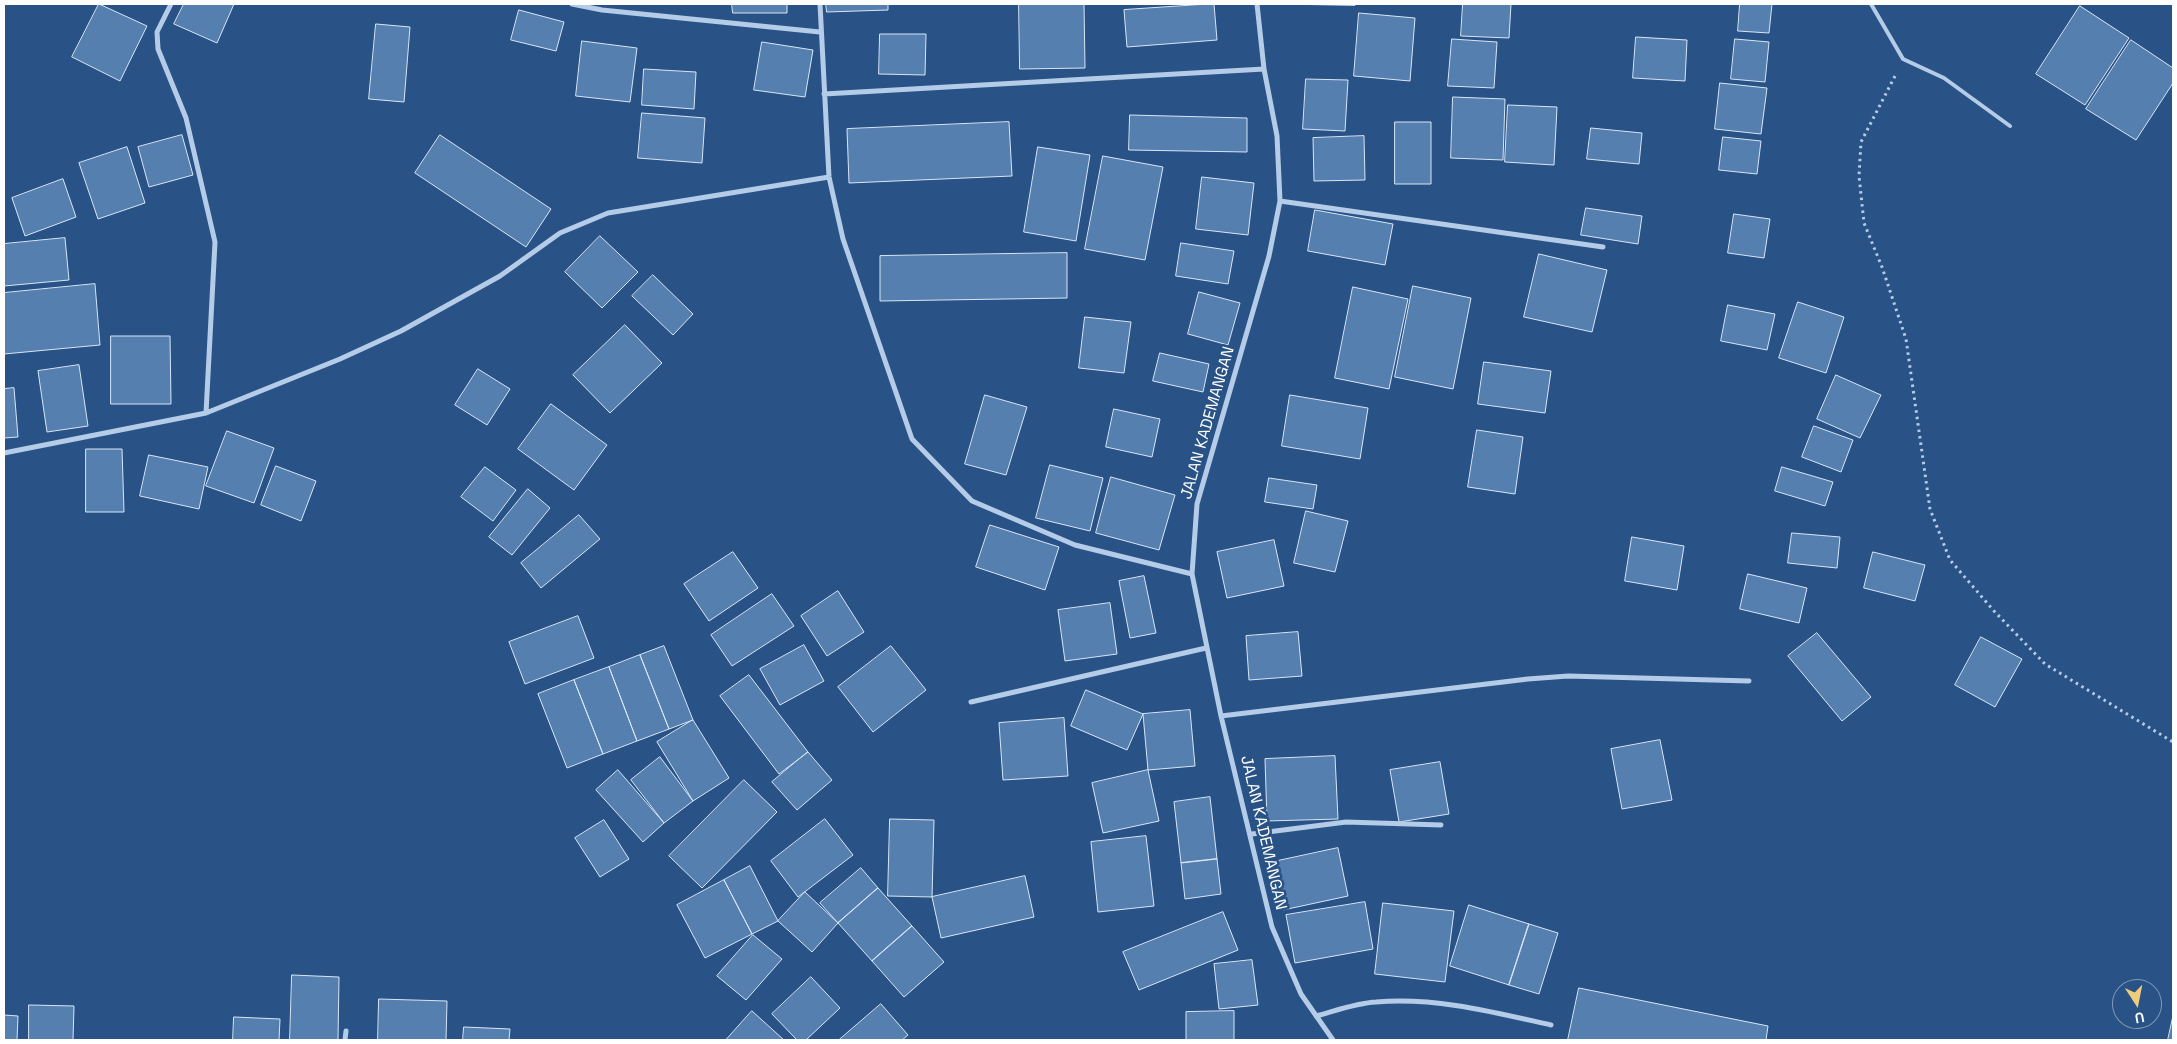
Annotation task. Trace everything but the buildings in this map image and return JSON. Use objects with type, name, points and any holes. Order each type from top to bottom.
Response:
[{"type":"street","points":[[171,4],[157,32],[158,49],[186,118],[215,242],[206,413]]},
{"type":"street","points":[[572,4],[602,10],[820,32]]},
{"type":"street","points":[[820,4],[829,177],[843,239],[912,440],[972,502],[1074,546],[1192,574]]},
{"type":"street","name":"JALAN KADEMANGAN","points":[[1257,4],[1264,68],[1277,136],[1280,202],[1269,256],[1197,504],[1192,574],[1221,716],[1252,834],[1272,926],[1301,994],[1333,1040]]},
{"type":"street","points":[[824,94],[1264,68]]},
{"type":"street","points":[[4,453],[206,413],[340,359],[402,331],[500,276],[560,233],[608,213],[829,177]]},
{"type":"street","points":[[1280,202],[1603,246]]},
{"type":"street","points":[[971,702],[1206,648]]},
{"type":"street","points":[[1221,716],[1536,678],[1568,676],[1749,682]]},
{"type":"street","points":[[1252,834],[1346,822],[1441,825]]},
{"type":"street","points":[[1316,1016],[1374,1002],[1410,1000],[1453,1004],[1551,1025]]},
{"type":"street","points":[[345,1040],[346,1031]]},
{"type":"lane","points":[[1871,4],[1903,59],[1944,78],[2010,126]]},
{"type":"path","points":[[1903,59],[1861,142],[1859,176],[1864,223],[1882,267],[1906,339],[1930,509],[1950,560],[1994,611],[2046,664],[2173,742]]}]
